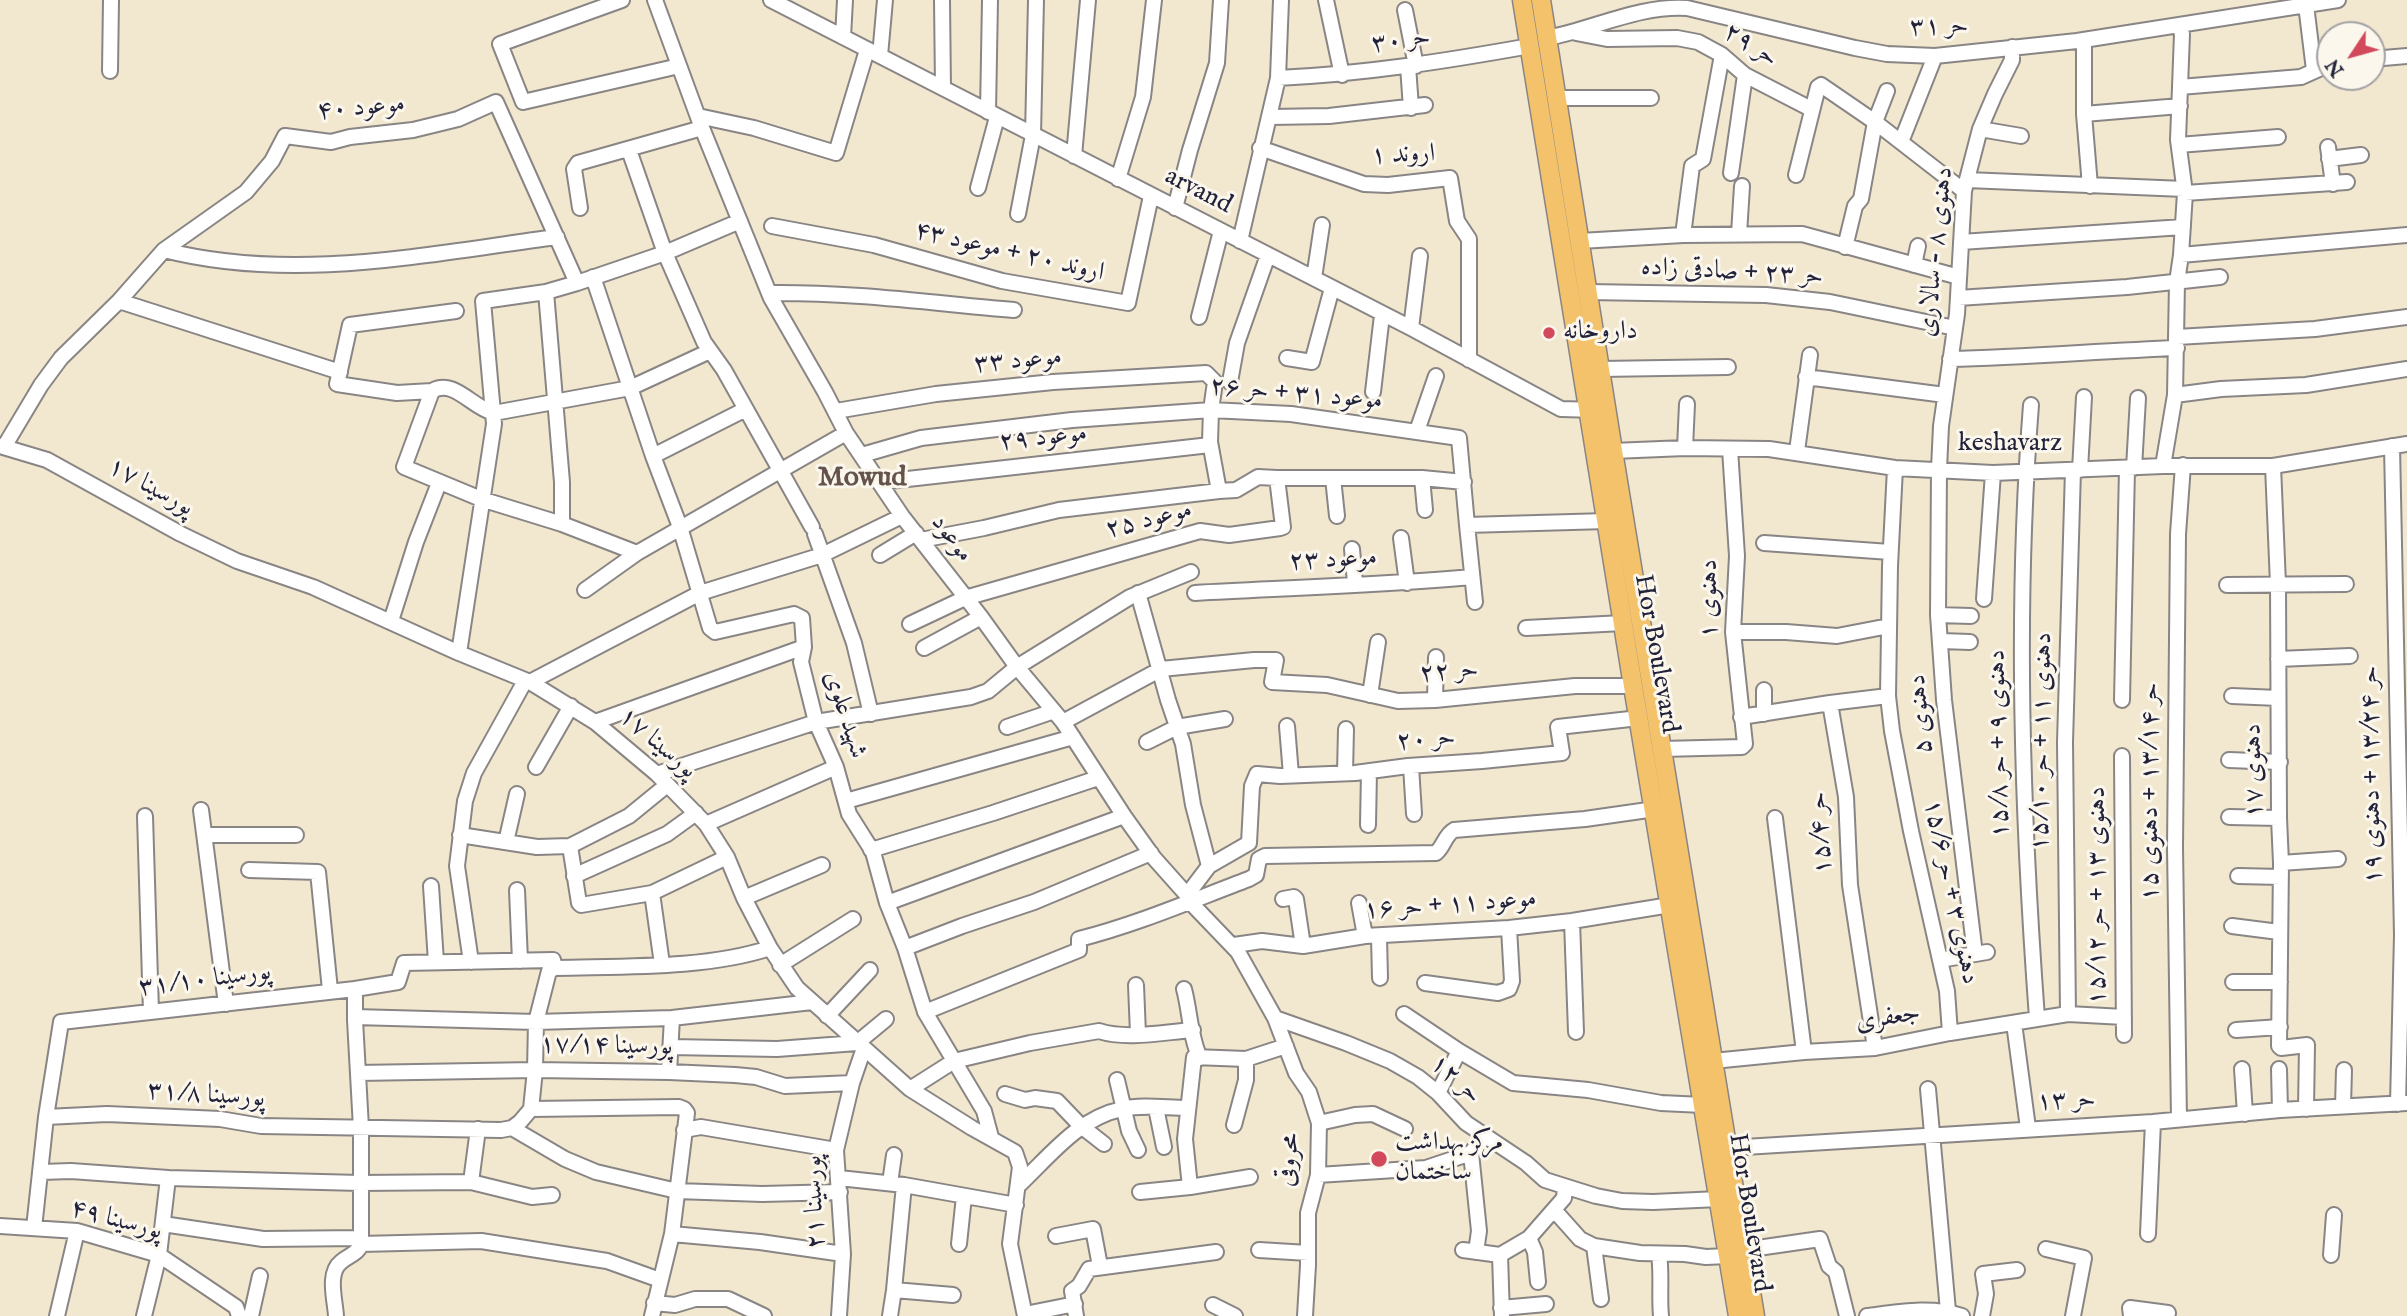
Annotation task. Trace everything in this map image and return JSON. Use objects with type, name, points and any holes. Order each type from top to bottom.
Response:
[{"type":"main road","name":"Hor Boulevard","points":[[1522,0],[1597,410],[1607,521],[1719,1199],[1755,1316]]},
{"type":"main road","name":"Hor Boulevard","points":[[1541,0],[1600,369],[1597,410],[1613,451],[1728,1148],[1738,1316]]},
{"type":"street","points":[[110,71],[111,0]]},
{"type":"street","points":[[622,0],[500,44],[523,102],[679,66]]},
{"type":"street","name":"موعود","points":[[654,0],[769,293],[846,433],[902,516],[1017,667],[1059,717],[1151,853],[1189,899],[1234,945],[1275,1018]]},
{"type":"street","name":"arvand","points":[[771,0],[1412,328],[1561,409],[1597,410]]},
{"type":"street","points":[[843,37],[845,0]]},
{"type":"street","points":[[580,208],[574,169],[576,165],[629,150],[700,122],[754,128],[836,153],[874,53],[885,0]]},
{"type":"street","points":[[942,0],[943,88]]},
{"type":"street","points":[[978,188],[993,114],[990,0]]},
{"type":"street","points":[[1018,214],[1033,135],[1036,0]]},
{"type":"street","points":[[1074,156],[1088,0]]},
{"type":"street","points":[[1118,179],[1143,97],[1154,0]]},
{"type":"street","points":[[1175,208],[1217,63],[1221,0]]},
{"type":"street","points":[[1240,241],[1278,78],[1281,0]]},
{"type":"street","points":[[1326,0],[1342,75]]},
{"type":"street","name":"حر ۳۱","points":[[1547,37],[1575,33],[1601,22],[1669,7],[1687,8],[1887,54],[1935,56],[2084,40],[2338,0]]},
{"type":"street","points":[[2180,87],[2301,77],[2314,70],[2306,5]]},
{"type":"street","points":[[1270,117],[1329,116],[1418,107],[1405,10]]},
{"type":"street","points":[[2163,466],[2175,396],[2177,282],[2183,227],[2184,192],[2179,145],[2182,34],[2179,25]]},
{"type":"street","name":"حر ۲۹","points":[[1575,33],[1607,38],[1676,38],[1699,42],[1722,55],[1745,75],[1811,110]]},
{"type":"street","points":[[2084,40],[2084,114],[2090,186]]},
{"type":"street","name":"حر ۳۰","points":[[1278,78],[1342,75],[1530,46]]},
{"type":"street","name":"دهنوی ۸ - سالاری","points":[[1938,469],[1958,298],[1965,186],[1980,129],[2012,60],[2012,47]]},
{"type":"street","points":[[1683,234],[1692,166],[1703,159],[1722,55]]},
{"type":"street","points":[[2386,58],[2407,55]]},
{"type":"street","points":[[1901,142],[1935,56]]},
{"type":"street","points":[[1731,173],[1745,75]]},
{"type":"street","points":[[1796,175],[1811,110],[1821,85],[1965,186],[2090,186],[2184,192],[2340,183],[2328,153],[2361,155]]},
{"type":"street","points":[[1845,247],[1855,206],[1861,199],[1875,122],[1887,91]]},
{"type":"street","points":[[1557,98],[1651,98]]},
{"type":"street","name":"موعود ۴۰","points":[[164,250],[246,192],[272,161],[285,136],[331,142],[350,137],[413,130],[458,118],[496,102],[557,237]]},
{"type":"street","points":[[2084,114],[2180,106]]},
{"type":"street","points":[[1980,129],[2021,136]]},
{"type":"street","points":[[2179,145],[2278,137]]},
{"type":"street","name":"اروند ۱","points":[[1260,148],[1364,184],[1388,185],[1450,178],[1457,221],[1469,239],[1469,360]]},
{"type":"street","points":[[629,150],[665,253],[689,311],[814,531],[854,643],[871,713]]},
{"type":"street","points":[[1739,234],[1742,186]]},
{"type":"street","name":"اروند ۲۰ + موعود ۴۳","points":[[772,226],[874,245],[1002,281],[1128,303],[1152,196]]},
{"type":"street","points":[[459,653],[494,424],[483,301],[546,292],[577,283],[665,253],[740,221]]},
{"type":"street","points":[[1314,278],[1322,225]]},
{"type":"street","points":[[1961,242],[2183,227]]},
{"type":"street","points":[[1199,317],[1221,231]]},
{"type":"street","points":[[1580,241],[1683,234],[1802,234],[1959,277]]},
{"type":"street","points":[[2181,255],[2407,235]]},
{"type":"street","points":[[2,446],[61,358],[119,301],[164,250],[230,262],[286,266],[339,265],[557,237],[577,283]]},
{"type":"street","points":[[1914,265],[1918,246]]},
{"type":"street","points":[[1230,382],[1237,343],[1268,255]]},
{"type":"street","points":[[1412,328],[1420,256]]},
{"type":"street","name":"شهید علوی","points":[[593,277],[653,456],[680,527],[710,628],[715,632],[794,614],[802,618],[804,648],[801,662],[816,722],[836,767],[849,814],[871,850],[925,1012],[984,1111],[991,1137]]},
{"type":"street","points":[[1958,298],[2220,277]]},
{"type":"street","points":[[1287,358],[1312,362],[1332,288]]},
{"type":"street","points":[[546,292],[562,482],[562,524]]},
{"type":"street","points":[[769,293],[818,292],[895,297],[1014,310]]},
{"type":"street","name":"حر ۲۳ + صادقی زاده","points":[[1588,292],[1766,295],[1830,302],[1955,328]]},
{"type":"street","points":[[119,301],[340,372]]},
{"type":"street","points":[[456,311],[350,325],[338,385],[397,393],[453,388],[483,410],[494,413],[630,388],[710,351]]},
{"type":"street","points":[[1373,391],[1382,314]]},
{"type":"street","points":[[1950,359],[2046,356],[2113,350],[2407,317]]},
{"type":"street","points":[[1797,451],[1810,355]]},
{"type":"street","points":[[1600,369],[1728,367]]},
{"type":"street","points":[[2175,396],[2221,389],[2306,385],[2407,369]]},
{"type":"street","name":"موعود ۳۳","points":[[836,411],[936,394],[1206,373]]},
{"type":"street","name":"موعود ۲۵","points":[[965,598],[1200,531],[1229,535],[1283,527],[1278,478],[1258,477],[1236,490],[1219,491],[1210,445],[1215,382],[1206,373]]},
{"type":"street","points":[[1417,431],[1436,376]]},
{"type":"street","points":[[1806,377],[1945,395]]},
{"type":"street","points":[[432,391],[404,467],[481,499],[562,524],[637,553]]},
{"type":"street","name":"دهنوی ۱۱ + حر ۱۵/۱۰","points":[[2068,1014],[2065,742],[2076,470],[2084,397]]},
{"type":"street","points":[[2122,700],[2130,468],[2138,398]]},
{"type":"street","points":[[1685,448],[1687,404]]},
{"type":"street","name":"دهنوی ۹ + حر ۱۵/۸","points":[[2031,405],[2026,470],[2022,617],[2023,739],[2037,1018]]},
{"type":"street","points":[[653,456],[746,409]]},
{"type":"street","name":"موعود ۳۱ + حر ۲۶","points":[[862,455],[934,436],[1072,420],[1211,410],[1291,414],[1459,439],[1475,602]]},
{"type":"street","points":[[585,590],[680,527],[846,433]]},
{"type":"street","name":"موعود ۲۹","points":[[881,482],[1210,445]]},
{"type":"street","name":"keshavarz","points":[[1613,451],[1769,449],[1797,451],[1895,468],[1993,473],[2163,466],[2273,466],[2400,445]]},
{"type":"street","name":"حر ۱۳/۲۴ + دهنوی ۱۹","points":[[2400,445],[2402,1103]]},
{"type":"street","name":"پورسینا ۱۷","points":[[2,446],[47,460],[181,534],[237,561],[313,587],[527,681],[595,722],[662,780],[706,824],[727,857],[744,898],[770,948],[797,988],[910,1089],[1015,1152],[1020,1167],[1010,1244],[1025,1315]]},
{"type":"street","name":"دهنوی ۱","points":[[1662,749],[1742,747],[1745,744],[1734,632],[1737,556],[1730,449]]},
{"type":"street","name":"حر ۱۳/۱۴ + دهنوی ۱۵","points":[[2179,1119],[2175,847],[2178,534],[2183,466]]},
{"type":"street","name":"دهنوی ۱۷","points":[[2273,466],[2278,584],[2280,1027]]},
{"type":"street","name":"دهنوی ۳ + حر ۱۵/۶","points":[[1895,468],[1890,552],[1888,696],[1911,831],[1947,991],[1950,1033]]},
{"type":"street","name":"دهنوی ۵","points":[[1938,469],[1938,615],[1944,701],[1981,953],[1940,960]]},
{"type":"street","points":[[1983,599],[1993,473]]},
{"type":"street","points":[[1278,478],[1422,478],[1464,482]]},
{"type":"street","points":[[1333,478],[1337,516]]},
{"type":"street","points":[[1422,478],[1425,510]]},
{"type":"street","points":[[391,621],[416,542],[439,483]]},
{"type":"street","points":[[880,555],[918,537],[984,528],[1059,510],[1219,491]]},
{"type":"street","points":[[471,962],[457,866],[465,800],[474,773],[527,681],[699,593],[822,555],[902,516]]},
{"type":"street","points":[[1467,525],[1607,521]]},
{"type":"street","points":[[1401,538],[1407,583]]},
{"type":"street","points":[[1764,543],[1890,552]]},
{"type":"street","points":[[1352,549],[1355,583]]},
{"type":"street","points":[[460,835],[537,847],[570,846],[629,817],[662,780],[816,722],[971,697],[988,691],[1017,667],[1138,593],[1191,572]]},
{"type":"street","name":"موعود ۲۳","points":[[1195,593],[1355,583],[1407,583],[1472,577]]},
{"type":"street","points":[[2227,585],[2346,583]]},
{"type":"street","points":[[1138,593],[1183,744],[1193,805],[1209,866],[1189,899]]},
{"type":"street","points":[[910,624],[965,598]]},
{"type":"street","points":[[1938,615],[1971,616]]},
{"type":"street","points":[[925,648],[981,617]]},
{"type":"street","points":[[1526,628],[1623,623]]},
{"type":"street","points":[[1734,632],[1837,636],[1889,626]]},
{"type":"street","points":[[1941,641],[1970,642]]},
{"type":"street","points":[[1370,695],[1378,642]]},
{"type":"street","points":[[595,722],[804,648]]},
{"type":"street","points":[[2278,659],[2350,656]]},
{"type":"street","points":[[1435,700],[1436,657]]},
{"type":"street","name":"حر ۲۲","points":[[1161,669],[1276,660],[1272,682],[1327,685],[1398,701],[1435,700],[1575,686],[1633,686]]},
{"type":"street","points":[[1007,727],[1059,717],[1161,669]]},
{"type":"street","points":[[1764,690],[1764,714]]},
{"type":"street","points":[[1741,717],[1888,696]]},
{"type":"street","points":[[2232,696],[2278,698]]},
{"type":"street","name":"حر ۱۵/۴","points":[[1830,703],[1846,797],[1850,885],[1875,1048]]},
{"type":"street","points":[[536,767],[571,706]]},
{"type":"street","name":"حر ۲۰","points":[[1209,866],[1249,843],[1252,786],[1254,776],[1261,773],[1345,773],[1562,753],[1558,727],[1639,718]]},
{"type":"street","points":[[1147,743],[1177,727],[1226,719]]},
{"type":"street","points":[[1287,726],[1291,775]]},
{"type":"street","points":[[1345,773],[1346,729]]},
{"type":"street","points":[[846,802],[1073,737]]},
{"type":"street","name":"دهنوی ۱۳ + حر ۱۵/۱۲","points":[[2122,756],[2124,1035]]},
{"type":"street","points":[[2229,760],[2280,761]]},
{"type":"street","points":[[1411,766],[1414,814]]},
{"type":"street","points":[[706,824],[836,767]]},
{"type":"street","points":[[1368,825],[1369,771]]},
{"type":"street","points":[[871,850],[1098,778]]},
{"type":"street","points":[[506,842],[517,794]]},
{"type":"street","points":[[925,1012],[1079,950],[1079,939],[1114,930],[1256,875],[1259,859],[1265,856],[1436,853],[1443,847],[1451,832],[1585,819],[1654,809]]},
{"type":"street","points":[[201,810],[226,1004]]},
{"type":"street","points":[[574,876],[667,834],[696,813]]},
{"type":"street","points":[[145,816],[151,1012]]},
{"type":"street","points":[[887,903],[1124,816]]},
{"type":"street","points":[[2229,817],[2279,818]]},
{"type":"street","points":[[1775,818],[1804,1052]]},
{"type":"street","points":[[205,835],[296,835]]},
{"type":"street","points":[[570,846],[581,905],[652,893],[727,857]]},
{"type":"street","points":[[905,948],[1034,902],[1151,853]]},
{"type":"street","points":[[2238,876],[2338,859]]},
{"type":"street","points":[[744,898],[822,865]]},
{"type":"street","points":[[249,870],[318,872],[330,990]]},
{"type":"street","points":[[431,886],[436,962],[553,960],[555,968]]},
{"type":"street","points":[[517,890],[520,961]]},
{"type":"street","points":[[652,893],[662,964]]},
{"type":"street","points":[[1283,899],[1296,899],[1303,946]]},
{"type":"street","points":[[1359,903],[1372,937],[1380,978]]},
{"type":"street","name":"موعود ۱۱ + حر ۱۶","points":[[1234,945],[1262,942],[1303,946],[1372,937],[1509,929],[1670,905]]},
{"type":"street","points":[[780,965],[853,919]]},
{"type":"street","points":[[1572,921],[1577,1032]]},
{"type":"street","points":[[2232,926],[2279,932]]},
{"type":"street","points":[[1425,983],[1498,992],[1509,989],[1512,981],[1509,929]]},
{"type":"street","points":[[770,948],[745,956],[662,964],[555,968],[549,971],[537,1022],[536,1070],[531,1109],[512,1128],[565,1159],[596,1172],[677,1191],[762,1194],[840,1185],[897,1184],[1016,1205]]},
{"type":"street","name":"پورسینا ۳۱/۱۰","points":[[46,1117],[61,1021],[355,989],[398,982],[404,963],[436,962]]},
{"type":"street","points":[[827,1016],[870,970]]},
{"type":"street","points":[[2233,982],[2280,982]]},
{"type":"street","points":[[1136,985],[1138,1034]]},
{"type":"street","points":[[336,1316],[333,1274],[339,1263],[356,1252],[361,1241],[361,1128],[355,989]]},
{"type":"street","points":[[1184,989],[1197,1058],[1187,1108],[1185,1139],[1190,1187]]},
{"type":"street","points":[[355,1017],[537,1022],[672,1018],[812,1002]]},
{"type":"street","points":[[1404,1014],[1513,1083],[1588,1090],[1661,1103],[1703,1105]]},
{"type":"street","name":"جعفری","points":[[1713,1061],[1875,1048],[2068,1014],[2124,1017]]},
{"type":"street","points":[[669,1072],[672,1018]]},
{"type":"street","name":"محروقی","points":[[1275,1018],[1297,1073],[1309,1092],[1319,1123],[1318,1175],[1308,1213],[1305,1316]]},
{"type":"street","name":"حر ۱۲","points":[[1275,1018],[1390,1061],[1418,1077],[1438,1093],[1465,1124],[1526,1163],[1545,1180],[1622,1201],[1719,1199]]},
{"type":"street","points":[[671,1047],[777,1049],[860,1045],[886,1019]]},
{"type":"street","points":[[2014,1023],[2028,1128]]},
{"type":"street","points":[[2235,1030],[2280,1027],[2281,1048],[2307,1045],[2306,1109]]},
{"type":"street","points":[[910,1089],[954,1061],[1066,1036],[1098,1031],[1107,1034],[1138,1034],[1193,1030]]},
{"type":"street","name":"پورسینا ۲۱","points":[[839,1316],[843,1254],[836,1150],[860,1045]]},
{"type":"street","points":[[1197,1058],[1246,1059],[1286,1046]]},
{"type":"street","points":[[1438,1093],[1459,1051]]},
{"type":"street","points":[[1234,1125],[1246,1080],[1246,1059]]},
{"type":"street","points":[[2242,1069],[2245,1114]]},
{"type":"street","points":[[2279,1069],[2280,1110]]},
{"type":"street","name":"پورسینا ۱۷/۱۴","points":[[358,1073],[536,1070],[669,1072],[756,1077],[785,1086],[852,1083]]},
{"type":"street","points":[[2343,1105],[2344,1070]]},
{"type":"street","points":[[1117,1080],[1129,1131],[1138,1150]]},
{"type":"street","points":[[1867,1316],[1916,1310],[1955,1314],[1928,1089]]},
{"type":"street","points":[[1005,1094],[1025,1100],[1053,1100],[1104,1144]]},
{"type":"street","name":"حر ۱۳","points":[[1728,1148],[2153,1122],[2343,1105],[2402,1103]]},
{"type":"street","points":[[531,1109],[679,1107],[687,1112],[672,1234],[653,1310],[695,1299],[728,1299],[764,1316]]},
{"type":"street","points":[[1018,1186],[1081,1126],[1104,1114],[1125,1108],[1187,1108]]},
{"type":"street","points":[[1156,1108],[1164,1147]]},
{"type":"street","name":"پورسینا ۳۱/۸","points":[[46,1117],[107,1114],[220,1119],[261,1126],[512,1128]]},
{"type":"street","points":[[1319,1123],[1373,1114],[1405,1129]]},
{"type":"street","points":[[34,1228],[46,1117]]},
{"type":"street","points":[[2148,1234],[2153,1122]]},
{"type":"street","points":[[684,1130],[701,1127],[836,1150]]},
{"type":"street","points":[[471,1182],[478,1129]]},
{"type":"street","points":[[1318,1175],[1426,1168],[1471,1153],[1485,1136]]},
{"type":"street","points":[[1471,1153],[1479,1231],[1470,1251],[1500,1255],[1528,1238],[1564,1198],[1565,1187]]},
{"type":"street","points":[[890,1316],[894,1290],[897,1184],[894,1155]]},
{"type":"street","points":[[41,1172],[360,1183],[471,1182],[532,1197],[552,1195]]},
{"type":"street","points":[[1140,1192],[1250,1177]]},
{"type":"street","points":[[144,1316],[159,1255],[168,1178]]},
{"type":"street","points":[[959,1244],[964,1196]]},
{"type":"street","points":[[1555,1210],[1580,1239],[1594,1246],[1659,1254],[1706,1257],[1820,1239],[1829,1266],[1836,1272],[1847,1316]]},
{"type":"street","points":[[2331,1255],[2334,1215]]},
{"type":"street","points":[[163,1224],[263,1239],[481,1241],[607,1261],[660,1280]]},
{"type":"street","name":"پورسینا ۴۹","points":[[0,1226],[77,1231],[159,1255],[236,1307],[239,1316]]},
{"type":"street","points":[[1056,1236],[1093,1229],[1100,1266]]},
{"type":"street","points":[[57,1316],[77,1231]]},
{"type":"street","points":[[672,1234],[760,1242],[843,1254]]},
{"type":"street","points":[[1528,1238],[1535,1252],[1538,1282]]},
{"type":"street","points":[[1594,1246],[1601,1299]]},
{"type":"street","points":[[2046,1249],[2084,1258],[2074,1316]]},
{"type":"street","points":[[1259,1250],[1308,1253]]},
{"type":"street","points":[[1025,1315],[1075,1310],[1072,1291],[1079,1286],[1086,1271],[1100,1266],[1216,1252]]},
{"type":"street","points":[[1659,1254],[1662,1276],[1659,1288],[1661,1316]]},
{"type":"street","points":[[1500,1255],[1502,1312],[1546,1304]]},
{"type":"street","points":[[1982,1316],[1986,1294],[1983,1275],[2017,1270]]},
{"type":"street","points":[[251,1316],[260,1276]]},
{"type":"street","points":[[894,1290],[953,1295]]},
{"type":"street","points":[[1213,1305],[1235,1316]]},
{"type":"street","points":[[2131,1316],[2130,1308],[2168,1313]]},
{"type":"place","name":"داروخانه","points":[[1549,333]]},
{"type":"place","name":"مرکز بهداشت ساختمان","points":[[1379,1159]]},
{"type":"district","name":"Mowud","points":[[862,479]]}]
